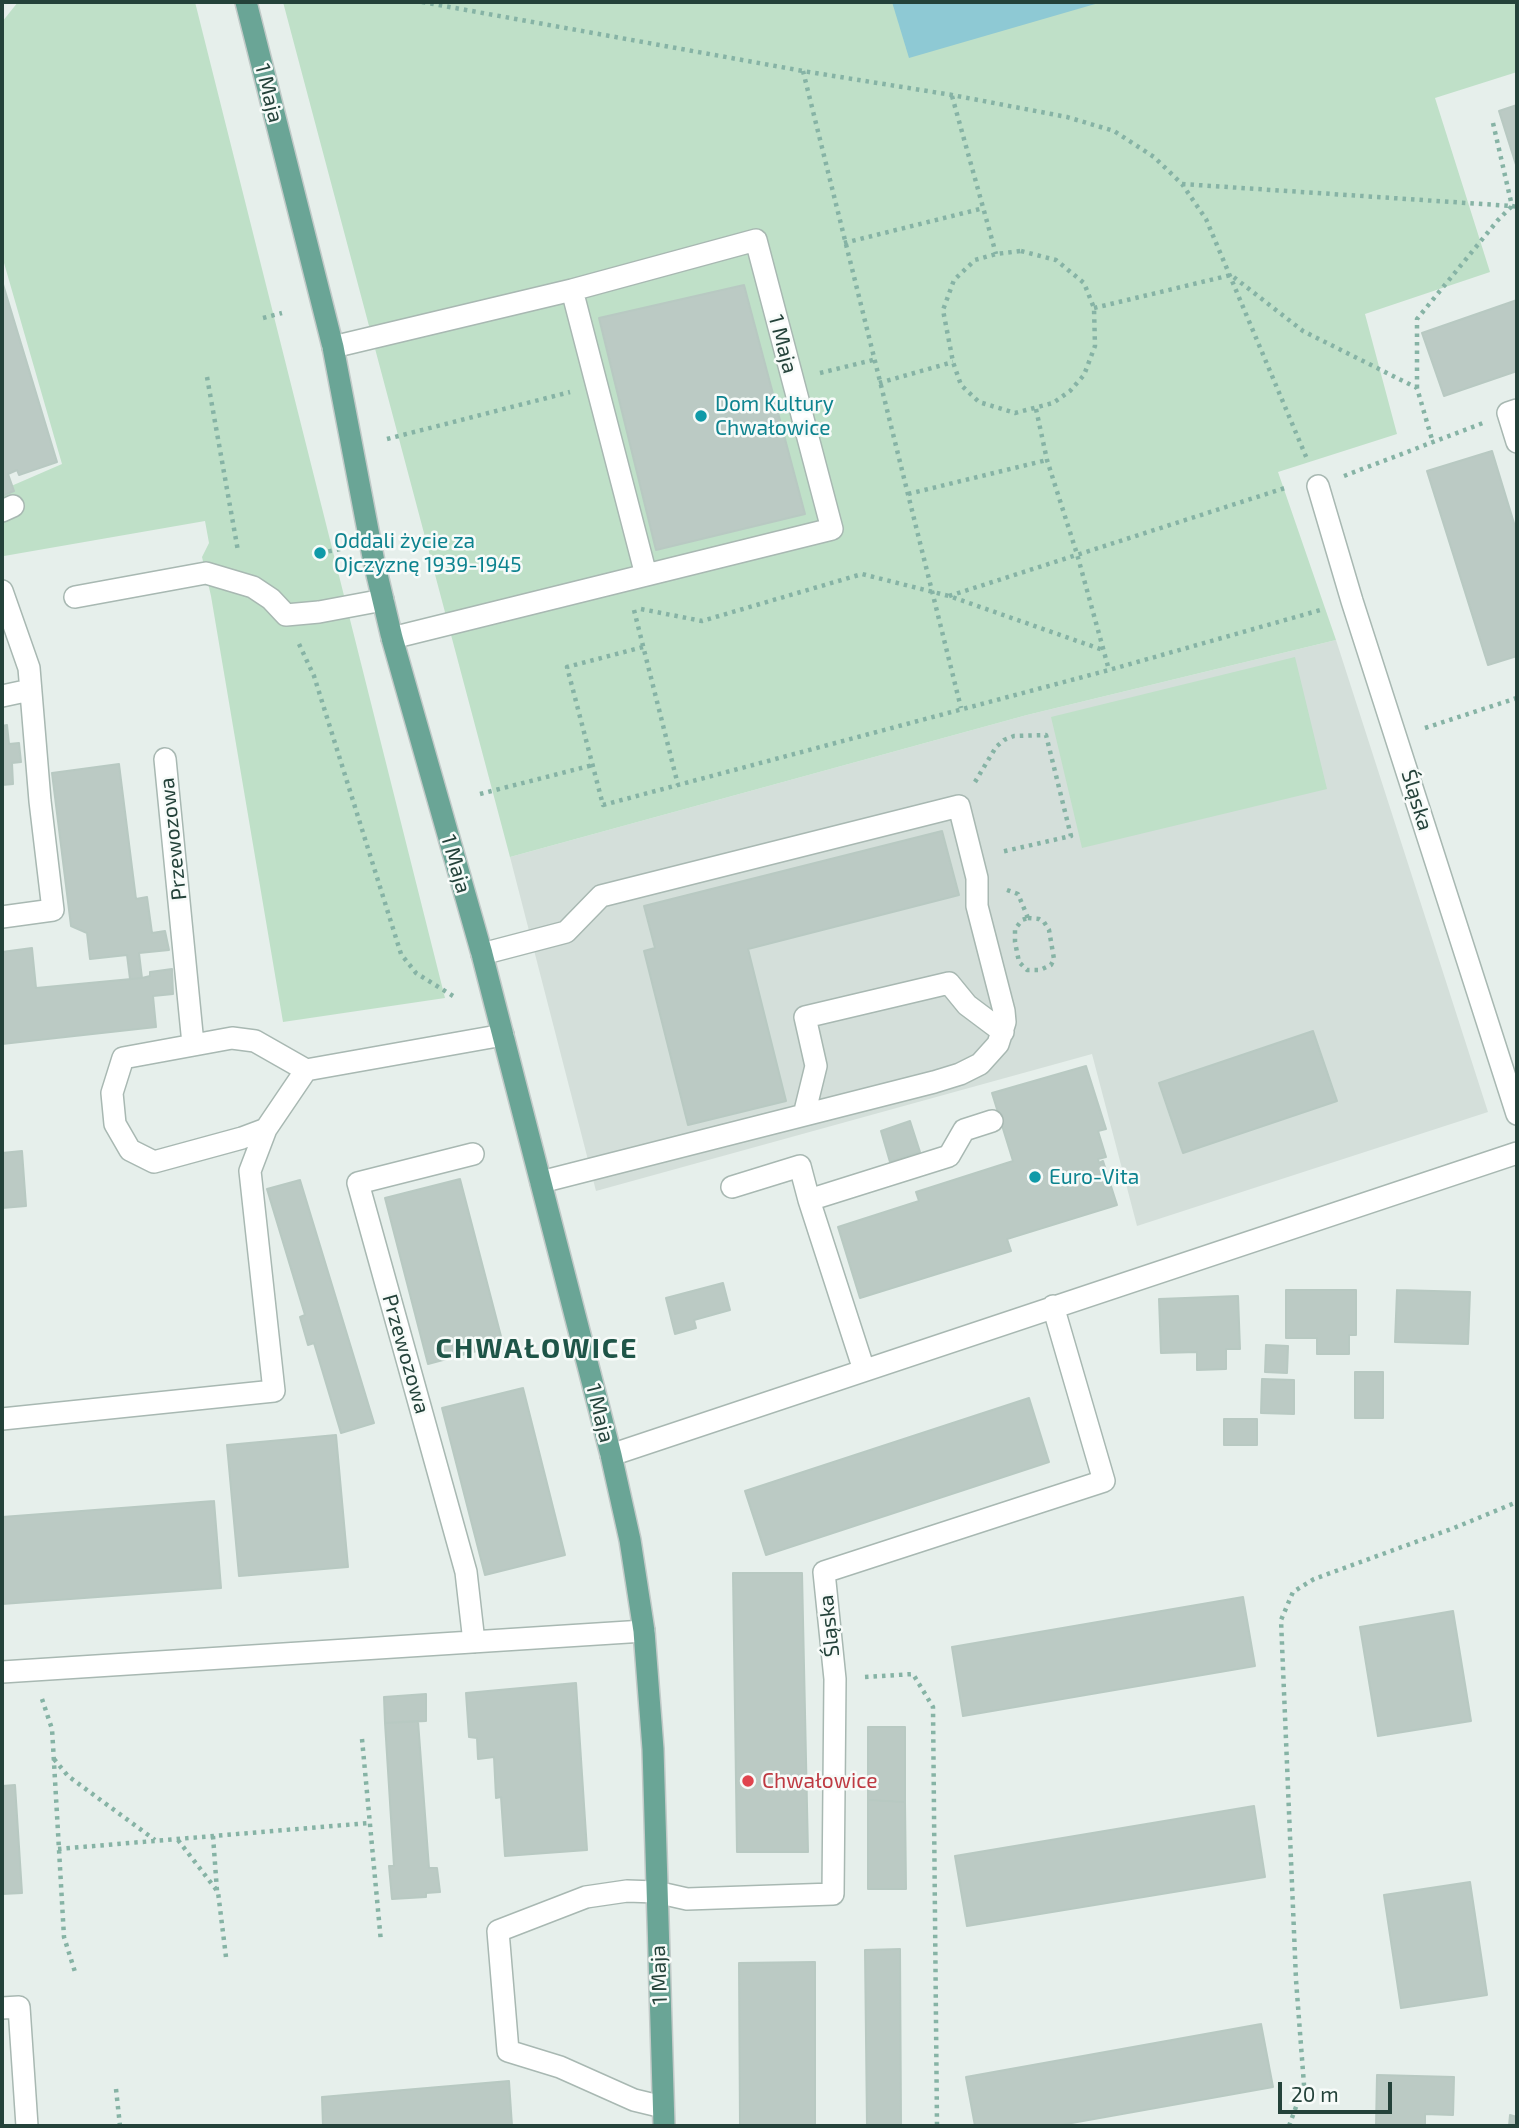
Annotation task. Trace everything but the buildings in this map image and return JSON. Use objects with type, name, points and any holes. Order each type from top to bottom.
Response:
[{"type":"main road","name":"1 Maja","points":[[246,2],[333,347],[392,638],[482,954],[611,1455],[637,1577],[653,1749],[664,2117]]},
{"type":"street","name":"1 Maja","points":[[333,347],[572,290],[756,240],[832,529],[392,638]]},
{"type":"street","points":[[572,290],[646,575]]},
{"type":"street","points":[[1512,412],[1517,442]]},
{"type":"street","name":"Śląska","points":[[1318,486],[1352,601],[1517,1114]]},
{"type":"street","points":[[75,597],[205,573],[253,587],[271,599],[286,615],[383,600]]},
{"type":"street","points":[[2,591],[29,668],[54,910],[2,917]]},
{"type":"street","points":[[2,696],[30,691]]},
{"type":"street","name":"Przewozowa","points":[[165,759],[193,1044]]},
{"type":"street","points":[[482,954],[566,932],[601,896],[959,806],[977,878],[977,906],[1004,1011],[1003,1032],[998,1044],[980,1064],[960,1074],[541,1182]]},
{"type":"street","points":[[804,1115],[816,1066],[805,1017],[949,983],[967,1005],[1003,1032]]},
{"type":"street","points":[[266,1129],[242,1139],[154,1162],[130,1150],[115,1124],[112,1093],[123,1058],[232,1038],[255,1041],[306,1070],[503,1035]]},
{"type":"street","points":[[2,1419],[274,1391],[250,1171],[266,1129],[306,1070]]},
{"type":"street","points":[[809,1200],[949,1156],[964,1130],[992,1121]]},
{"type":"street","points":[[611,1455],[1517,1153]]},
{"type":"street","name":"Przewozowa","points":[[473,1154],[358,1183],[466,1572],[474,1642]]},
{"type":"street","points":[[732,1186],[800,1166],[864,1370]]},
{"type":"street","name":"Śląska","points":[[656,1892],[687,1899],[833,1894],[835,1679],[824,1572],[1104,1481],[1053,1306]]},
{"type":"street","points":[[2,1672],[644,1631]]},
{"type":"street","points":[[656,1892],[627,1891],[586,1897],[498,1931],[509,2051],[559,2067],[634,2100],[664,2117]]},
{"type":"street","points":[[2,2008],[19,2007],[27,2126]]},
{"type":"path","points":[[422,2],[803,71],[952,95],[1067,117],[1114,131],[1154,157],[1182,184],[1206,219],[1318,486]]},
{"type":"path","points":[[803,71],[961,708]]},
{"type":"path","points":[[952,95],[996,254]]},
{"type":"path","points":[[1493,123],[1515,207]]},
{"type":"path","points":[[1182,184],[1515,207]]},
{"type":"path","points":[[1433,443],[1417,387],[1417,319],[1498,220],[1515,207]]},
{"type":"path","points":[[844,243],[984,208]]},
{"type":"path","points":[[1021,251],[1056,260],[1084,283],[1094,308],[1095,346],[1084,375],[1070,391],[1052,404],[1015,412],[979,402],[961,385],[953,362],[943,310],[954,280],[975,260],[996,254],[1021,251]]},
{"type":"path","points":[[1094,308],[1231,275]]},
{"type":"path","points":[[1231,275],[1303,331],[1417,387]]},
{"type":"path","points":[[263,318],[282,313]]},
{"type":"path","points":[[792,380],[873,360]]},
{"type":"path","points":[[879,383],[953,362]]},
{"type":"path","points":[[207,377],[237,549],[253,587]]},
{"type":"path","points":[[387,439],[598,385]]},
{"type":"path","points":[[1036,409],[1047,460],[1077,554],[1109,670]]},
{"type":"path","points":[[948,596],[1286,488],[1318,486],[1512,412]]},
{"type":"path","points":[[908,494],[1047,460]]},
{"type":"path","points":[[320,553],[341,549]]},
{"type":"path","points":[[678,785],[634,608],[702,621],[862,574],[948,596],[1104,650]]},
{"type":"path","points":[[643,647],[567,667],[603,805],[1109,670],[1352,601]]},
{"type":"path","points":[[286,615],[314,676],[401,954],[416,973],[453,996]]},
{"type":"path","points":[[1397,737],[1517,698]]},
{"type":"path","points":[[991,757],[996,747],[1014,736],[1046,735],[1071,836],[1012,850]]},
{"type":"path","points":[[480,794],[593,765]]},
{"type":"path","points":[[1018,894],[1028,918]]},
{"type":"path","points":[[1028,918],[1039,919],[1049,930],[1054,959],[1051,965],[1040,970],[1027,970],[1019,961],[1015,929],[1022,920],[1028,918]]},
{"type":"path","points":[[1289,2126],[1304,2085],[1296,1980],[1281,1620],[1293,1592],[1314,1579],[1517,1502]]},
{"type":"path","points":[[41,1670],[43,1704],[51,1729],[54,1759],[64,1937],[75,1972]]},
{"type":"path","points":[[835,1679],[913,1674],[933,1707],[937,2126]]},
{"type":"path","points":[[362,1739],[381,1942]]},
{"type":"path","points":[[54,1759],[68,1776],[156,1841]]},
{"type":"path","points":[[58,1849],[369,1823]]},
{"type":"path","points":[[213,1836],[226,1957]]},
{"type":"path","points":[[177,1839],[218,1892]]},
{"type":"path","points":[[117,2089],[120,2126]]},
{"type":"shaded area","points":[[1336,640],[1488,1112],[1137,1226],[1092,1054],[596,1191],[510,857],[1027,715]]},
{"type":"green space","points":[[18,2],[195,2],[445,998],[283,1022],[211,596],[202,557],[209,543],[205,521],[4,556],[2,552],[2,490],[62,464],[2,256],[2,22]]},
{"type":"green space","points":[[283,2],[1517,2],[1517,72],[1435,98],[1490,272],[1365,314],[1397,434],[1278,472],[1336,640],[1027,715],[510,857]]},
{"type":"green space","points":[[1295,657],[1327,789],[1082,848],[1051,717]]},
{"type":"water","points":[[892,2],[1102,2],[909,58]]},
{"type":"place","name":"Dom Kultury Chwałowice","points":[[701,416]]},
{"type":"place","name":"Oddali życie za Ojczyznę 1939-1945","points":[[320,553]]},
{"type":"place","name":"Euro-Vita","points":[[1035,1177]]},
{"type":"place","name":"Chwałowice","points":[[748,1781]]},
{"type":"district","name":"CHWAŁOWICE","points":[[537,1349]]}]
